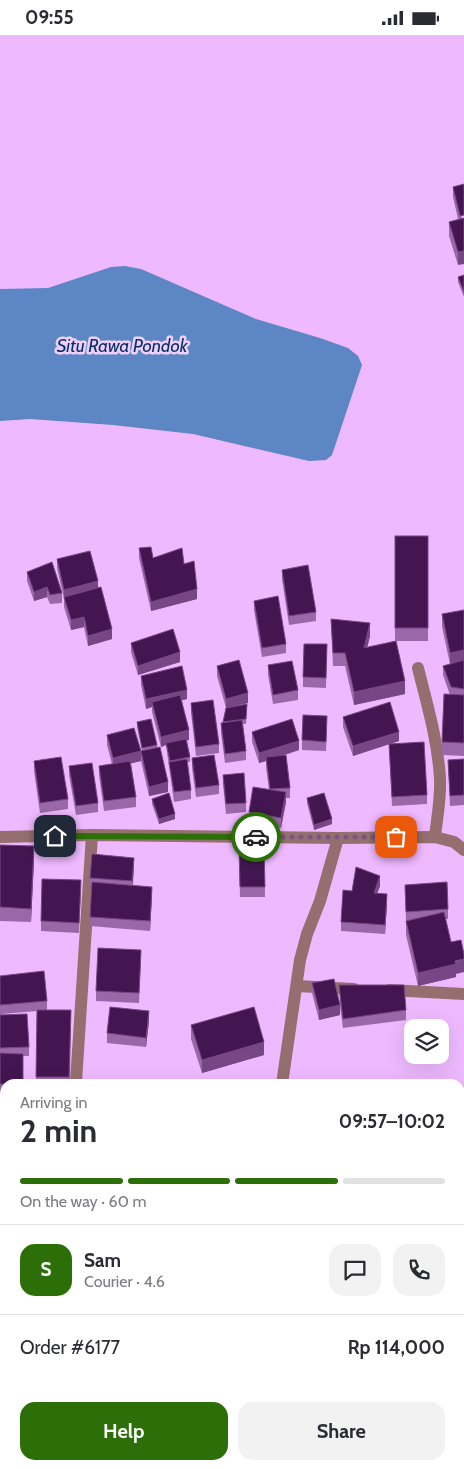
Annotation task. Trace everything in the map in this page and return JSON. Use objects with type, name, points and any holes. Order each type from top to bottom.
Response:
[{"type":"street","points":[[418,668],[432,724],[438,760],[439,798],[434,837]]},
{"type":"street","points":[[0,837],[92,835],[338,838],[434,837],[454,842],[464,850]]},
{"type":"street","points":[[77,1079],[92,835]]},
{"type":"street","points":[[283,1079],[300,960],[320,901],[338,838]]},
{"type":"street","points":[[297,986],[464,994]]},
{"type":"water","name":"Situ Rawa Pondok","points":[[125,266],[141,269],[256,319],[348,348],[358,356],[362,365],[332,455],[326,460],[309,461],[193,434],[113,425],[30,419],[0,421],[0,289],[48,288],[111,267]]},
{"type":"building","points":[[464,184],[464,215],[460,216],[453,187]]},
{"type":"building","points":[[464,218],[464,251],[458,252],[449,222]]},
{"type":"building","points":[[464,275],[464,292],[458,277]]},
{"type":"building","points":[[395,536],[428,536],[428,628],[395,628]]},
{"type":"building","points":[[151,547],[153,558],[182,548],[184,564],[194,561],[197,589],[151,602],[139,548]]},
{"type":"building","points":[[90,551],[98,581],[64,590],[57,559]]},
{"type":"building","points":[[52,562],[62,593],[50,595],[47,587],[34,592],[27,572]]},
{"type":"building","points":[[308,565],[316,612],[289,616],[282,570]]},
{"type":"building","points":[[101,587],[112,629],[88,636],[84,617],[71,620],[64,597]]},
{"type":"building","points":[[278,596],[286,644],[262,648],[254,601]]},
{"type":"building","points":[[464,610],[464,650],[450,653],[442,614]]},
{"type":"building","points":[[331,619],[370,623],[364,648],[396,641],[405,681],[354,692],[345,653],[333,653]]},
{"type":"building","points":[[173,629],[180,652],[138,666],[131,643]]},
{"type":"building","points":[[304,644],[327,644],[326,678],[303,677]]},
{"type":"building","points":[[239,660],[248,693],[226,699],[217,666]]},
{"type":"building","points":[[464,660],[464,689],[451,687],[443,666]]},
{"type":"building","points":[[292,661],[298,690],[273,695],[268,665]]},
{"type":"building","points":[[182,666],[187,690],[146,699],[141,676]]},
{"type":"building","points":[[444,694],[464,695],[464,743],[442,742]]},
{"type":"building","points":[[180,695],[189,730],[161,737],[152,702]]},
{"type":"building","points":[[213,700],[219,744],[196,747],[191,703]]},
{"type":"building","points":[[390,702],[399,732],[353,746],[343,717]]},
{"type":"building","points":[[247,704],[246,719],[223,722],[226,708]]},
{"type":"building","points":[[303,715],[327,716],[326,742],[302,740]]},
{"type":"building","points":[[151,719],[157,745],[142,748],[137,722]]},
{"type":"building","points":[[292,719],[299,741],[259,753],[252,732]]},
{"type":"building","points":[[242,720],[246,751],[225,754],[221,723]]},
{"type":"building","points":[[134,728],[141,751],[113,758],[107,735]]},
{"type":"building","points":[[186,739],[190,757],[170,761],[166,743]]},
{"type":"building","points":[[424,742],[427,795],[392,797],[389,744]]},
{"type":"building","points":[[160,747],[168,782],[149,787],[141,751]]},
{"type":"building","points":[[214,755],[219,785],[196,788],[192,758]]},
{"type":"building","points":[[286,755],[290,788],[270,789],[266,757]]},
{"type":"building","points":[[61,757],[68,799],[40,803],[34,761]]},
{"type":"building","points":[[187,759],[191,790],[174,792],[169,762]]},
{"type":"building","points":[[464,759],[464,795],[450,796],[448,760]]},
{"type":"building","points":[[130,761],[136,797],[104,801],[99,766]]},
{"type":"building","points":[[92,763],[98,803],[76,806],[69,766]]},
{"type":"building","points":[[244,773],[246,803],[226,804],[223,775]]},
{"type":"building","points":[[253,787],[286,792],[281,818],[249,812]]},
{"type":"building","points":[[169,793],[175,814],[159,819],[152,799]]},
{"type":"building","points":[[324,793],[332,819],[314,825],[307,798]]},
{"type":"building","points":[[0,845],[34,846],[31,909],[0,907]]},
{"type":"building","points":[[239,848],[264,848],[265,887],[240,887]]},
{"type":"building","points":[[92,854],[134,858],[132,881],[90,878]]},
{"type":"building","points":[[356,867],[380,876],[374,893],[387,894],[385,925],[341,922],[343,890],[352,891]]},
{"type":"building","points":[[42,879],[81,880],[79,923],[41,921]]},
{"type":"building","points":[[92,882],[152,887],[150,921],[90,917]]},
{"type":"building","points":[[447,882],[448,909],[406,912],[405,885]]},
{"type":"building","points":[[444,912],[451,942],[461,940],[464,959],[455,961],[456,964],[418,973],[406,921]]},
{"type":"building","points":[[98,948],[141,950],[139,993],[96,991]]},
{"type":"building","points":[[44,971],[47,1001],[0,1005],[0,976]]},
{"type":"building","points":[[334,979],[340,1005],[319,1010],[312,983]]},
{"type":"building","points":[[339,985],[404,985],[406,1010],[343,1019]]},
{"type":"building","points":[[110,1007],[149,1011],[146,1038],[107,1033]]},
{"type":"building","points":[[254,1007],[264,1042],[202,1060],[191,1025]]},
{"type":"building","points":[[37,1010],[71,1010],[69,1077],[36,1077]]},
{"type":"building","points":[[27,1014],[29,1047],[0,1048],[0,1015]]},
{"type":"building","points":[[0,1053],[23,1054],[23,1079],[0,1079]]},
{"type":"way so far","points":[[256,837],[396,837]]},
{"type":"route","points":[[55,836],[256,837]]}]
